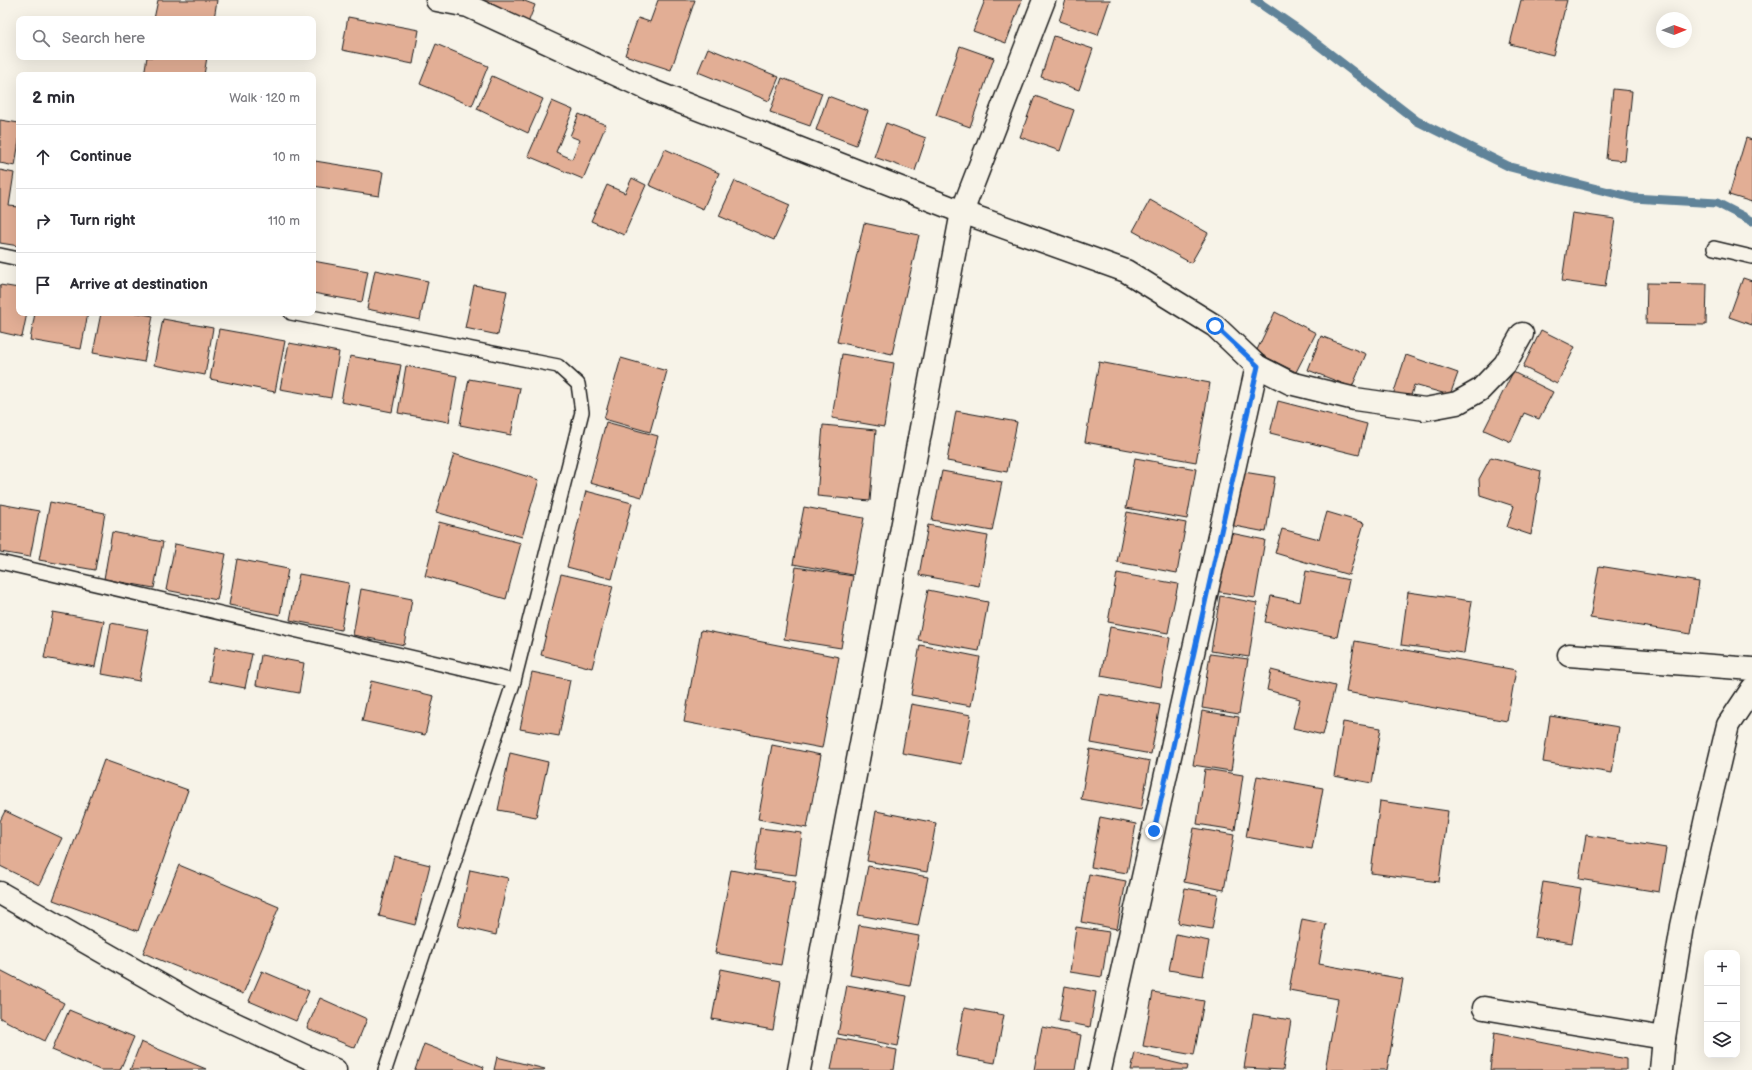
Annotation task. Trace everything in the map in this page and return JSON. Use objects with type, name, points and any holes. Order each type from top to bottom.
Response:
[{"type":"street","points":[[437,0],[468,6],[652,91],[962,212],[1126,270],[1215,326],[1258,366],[1290,383],[1355,399],[1425,409],[1457,403],[1480,390],[1505,364],[1522,334]]},
{"type":"street","points":[[799,1070],[962,212],[1044,0]]},
{"type":"street","points":[[1100,1070],[1258,366]]},
{"type":"street","points":[[1569,655],[1752,668]]},
{"type":"street","points":[[1661,1070],[1664,1038],[1682,926],[1728,725],[1752,689]]},
{"type":"street","points":[[0,893],[201,1008],[335,1070]]},
{"type":"street","points":[[1484,1008],[1664,1038]]},
{"type":"lane","points":[[1714,248],[1752,257]]},
{"type":"lane","points":[[0,256],[16,259]]},
{"type":"lane","points":[[306,316],[558,366],[578,384],[582,412],[514,681],[384,1070]]},
{"type":"lane","points":[[0,562],[514,681]]},
{"type":"building","points":[[158,0],[217,0],[214,16],[155,16]]},
{"type":"building","points":[[469,0],[522,0],[535,5],[528,23]]},
{"type":"building","points":[[658,0],[695,0],[671,70],[625,55],[638,18],[650,22]]},
{"type":"building","points":[[985,0],[1022,0],[1006,43],[973,31]]},
{"type":"building","points":[[1066,0],[1110,0],[1098,35],[1059,21]]},
{"type":"building","points":[[1521,0],[1567,0],[1553,55],[1510,44]]},
{"type":"building","points":[[348,17],[419,30],[413,64],[342,50]]},
{"type":"building","points":[[1054,36],[1093,49],[1079,90],[1041,77]]},
{"type":"building","points":[[436,44],[488,66],[472,106],[420,84]]},
{"type":"building","points":[[960,46],[994,58],[970,127],[936,115]]},
{"type":"building","points":[[708,48],[779,77],[769,101],[698,72]]},
{"type":"building","points":[[146,60],[206,60],[204,72],[144,72]]},
{"type":"building","points":[[492,76],[543,99],[528,133],[477,109]]},
{"type":"building","points":[[782,78],[822,93],[810,126],[770,112]]},
{"type":"building","points":[[1613,89],[1632,91],[1625,161],[1606,159]]},
{"type":"building","points":[[828,96],[868,111],[856,145],[816,130]]},
{"type":"building","points":[[1035,96],[1074,110],[1060,151],[1020,137]]},
{"type":"building","points":[[552,101],[573,110],[556,152],[572,159],[580,140],[570,136],[579,114],[606,125],[583,179],[528,156]]},
{"type":"building","points":[[0,120],[16,123],[15,166],[0,163]]},
{"type":"building","points":[[886,123],[926,138],[915,171],[874,157]]},
{"type":"building","points":[[1746,138],[1752,140],[1752,202],[1729,195]]},
{"type":"building","points":[[665,149],[719,173],[703,209],[649,185]]},
{"type":"building","points":[[316,161],[383,172],[379,196],[316,186]]},
{"type":"building","points":[[0,170],[14,173],[9,206],[16,207],[16,246],[0,243]]},
{"type":"building","points":[[632,178],[646,185],[624,235],[591,221],[607,185],[625,193]]},
{"type":"building","points":[[735,181],[790,205],[774,240],[719,216]]},
{"type":"building","points":[[1150,200],[1208,233],[1191,263],[1133,231]]},
{"type":"building","points":[[1572,213],[1615,219],[1605,287],[1562,281]]},
{"type":"building","points":[[864,223],[919,235],[892,354],[837,342]]},
{"type":"building","points":[[316,262],[368,271],[362,302],[316,294]]},
{"type":"building","points":[[375,270],[428,281],[420,320],[367,309]]},
{"type":"building","points":[[1743,278],[1752,281],[1752,325],[1729,317]]},
{"type":"building","points":[[1647,283],[1707,284],[1706,325],[1646,324]]},
{"type":"building","points":[[0,285],[16,288],[16,316],[26,316],[22,337],[0,332]]},
{"type":"building","points":[[474,285],[507,291],[498,335],[465,328]]},
{"type":"building","points":[[1275,312],[1316,333],[1296,372],[1256,352]]},
{"type":"building","points":[[34,316],[87,316],[81,349],[30,340]]},
{"type":"building","points":[[100,316],[153,316],[144,362],[93,353]]},
{"type":"building","points":[[163,319],[213,328],[205,375],[154,365]]},
{"type":"building","points":[[219,329],[285,341],[275,392],[210,379]]},
{"type":"building","points":[[1541,330],[1575,347],[1557,384],[1523,367]]},
{"type":"building","points":[[1321,336],[1366,354],[1352,387],[1308,370]]},
{"type":"building","points":[[289,343],[339,352],[331,398],[280,389]]},
{"type":"building","points":[[842,354],[894,363],[884,427],[832,418]]},
{"type":"building","points":[[1406,355],[1458,373],[1450,395],[1414,385],[1410,399],[1393,395]]},
{"type":"building","points":[[350,356],[401,365],[392,412],[341,402]]},
{"type":"building","points":[[621,358],[667,371],[650,432],[604,419]]},
{"type":"building","points":[[1099,362],[1210,383],[1196,462],[1085,442]]},
{"type":"building","points":[[406,366],[457,376],[449,422],[398,413]]},
{"type":"building","points":[[1513,372],[1553,392],[1539,419],[1524,413],[1511,442],[1484,430]]},
{"type":"building","points":[[469,379],[520,388],[511,435],[460,425]]},
{"type":"building","points":[[1278,401],[1367,424],[1359,455],[1270,433]]},
{"type":"building","points":[[956,411],[1017,422],[1007,472],[947,461]]},
{"type":"building","points":[[606,422],[658,436],[642,497],[590,483]]},
{"type":"building","points":[[823,425],[876,430],[870,501],[817,496]]},
{"type":"building","points":[[454,454],[539,480],[522,537],[436,512]]},
{"type":"building","points":[[1491,457],[1541,471],[1531,535],[1507,527],[1514,506],[1480,495],[1479,479]]},
{"type":"building","points":[[1135,458],[1196,469],[1187,519],[1126,508]]},
{"type":"building","points":[[942,471],[1002,482],[992,531],[932,520]]},
{"type":"building","points":[[1237,471],[1275,477],[1266,532],[1229,525]]},
{"type":"building","points":[[586,491],[632,503],[612,579],[567,567]]},
{"type":"building","points":[[50,502],[105,513],[95,570],[39,560]]},
{"type":"building","points":[[0,504],[39,511],[30,557],[0,552]]},
{"type":"building","points":[[804,507],[864,518],[853,575],[793,564]]},
{"type":"building","points":[[1127,512],[1186,523],[1177,573],[1117,562]]},
{"type":"building","points":[[1327,512],[1364,523],[1349,575],[1275,553],[1282,529],[1319,539]]},
{"type":"building","points":[[439,522],[521,543],[506,599],[425,576]]},
{"type":"building","points":[[928,525],[988,536],[979,586],[919,575]]},
{"type":"building","points":[[112,532],[163,542],[154,588],[104,579]]},
{"type":"building","points":[[1226,532],[1265,540],[1255,598],[1215,591]]},
{"type":"building","points":[[175,544],[226,554],[217,600],[166,590]]},
{"type":"building","points":[[237,559],[288,569],[280,615],[229,605]]},
{"type":"building","points":[[1599,566],[1699,582],[1691,634],[1590,618]]},
{"type":"building","points":[[796,567],[853,576],[841,648],[784,639]]},
{"type":"building","points":[[1306,571],[1349,580],[1337,637],[1265,622],[1271,596],[1300,602]]},
{"type":"building","points":[[1117,573],[1178,584],[1168,633],[1108,622]]},
{"type":"building","points":[[299,574],[349,583],[341,630],[290,620]]},
{"type":"building","points":[[561,574],[613,586],[592,668],[541,655]]},
{"type":"building","points":[[361,589],[412,599],[404,645],[353,635]]},
{"type":"building","points":[[928,590],[988,602],[979,651],[918,640]]},
{"type":"building","points":[[1408,592],[1472,601],[1464,653],[1401,645]]},
{"type":"building","points":[[1220,596],[1257,603],[1249,657],[1211,651]]},
{"type":"building","points":[[53,612],[104,621],[95,667],[44,658]]},
{"type":"building","points":[[111,623],[149,630],[139,681],[102,674]]},
{"type":"building","points":[[1110,627],[1170,638],[1161,687],[1101,676]]},
{"type":"building","points":[[701,630],[839,657],[822,748],[684,722]]},
{"type":"building","points":[[1355,641],[1516,670],[1507,721],[1346,692]]},
{"type":"building","points":[[920,645],[980,657],[971,706],[911,695]]},
{"type":"building","points":[[215,647],[252,654],[245,688],[209,681]]},
{"type":"building","points":[[1210,654],[1248,659],[1239,714],[1202,708]]},
{"type":"building","points":[[261,655],[304,663],[299,693],[256,685]]},
{"type":"building","points":[[1271,670],[1335,686],[1323,735],[1293,728],[1300,699],[1267,690]]},
{"type":"building","points":[[532,672],[570,680],[559,736],[520,729]]},
{"type":"building","points":[[371,681],[434,696],[425,735],[362,721]]},
{"type":"building","points":[[1100,694],[1160,705],[1151,754],[1091,743]]},
{"type":"building","points":[[911,704],[971,715],[962,764],[902,753]]},
{"type":"building","points":[[1202,711],[1239,717],[1231,771],[1193,765]]},
{"type":"building","points":[[1550,716],[1619,727],[1612,773],[1543,762]]},
{"type":"building","points":[[1343,722],[1381,728],[1372,783],[1334,776]]},
{"type":"building","points":[[772,745],[821,755],[807,828],[758,819]]},
{"type":"building","points":[[1090,749],[1150,761],[1141,810],[1081,799]]},
{"type":"building","points":[[510,753],[548,762],[536,817],[498,810]]},
{"type":"building","points":[[104,760],[188,790],[138,931],[53,900]]},
{"type":"building","points":[[1205,769],[1243,775],[1235,830],[1197,824]]},
{"type":"building","points":[[1257,776],[1323,788],[1312,849],[1246,837]]},
{"type":"building","points":[[1380,801],[1448,811],[1439,882],[1371,873]]},
{"type":"building","points":[[5,811],[62,838],[39,885],[0,866],[0,821]]},
{"type":"building","points":[[876,811],[936,823],[927,872],[867,861]]},
{"type":"building","points":[[1100,817],[1136,824],[1127,873],[1091,867]]},
{"type":"building","points":[[760,828],[802,833],[796,875],[754,870]]},
{"type":"building","points":[[1194,828],[1234,835],[1224,890],[1184,882]]},
{"type":"building","points":[[1586,835],[1666,848],[1659,892],[1579,879]]},
{"type":"building","points":[[394,856],[430,865],[415,925],[379,916]]},
{"type":"building","points":[[179,865],[279,907],[243,994],[143,953]]},
{"type":"building","points":[[868,866],[928,877],[918,926],[858,915]]},
{"type":"building","points":[[470,870],[508,878],[496,935],[458,926]]},
{"type":"building","points":[[731,870],[796,882],[781,965],[715,953]]},
{"type":"building","points":[[1089,874],[1126,881],[1117,929],[1081,922]]},
{"type":"building","points":[[1543,882],[1581,888],[1572,943],[1534,937]]},
{"type":"building","points":[[1185,888],[1218,894],[1212,929],[1178,923]]},
{"type":"building","points":[[1302,919],[1326,924],[1319,964],[1403,979],[1387,1070],[1325,1070],[1338,999],[1289,990]]},
{"type":"building","points":[[859,925],[919,936],[910,986],[850,975]]},
{"type":"building","points":[[1076,927],[1109,932],[1102,977],[1070,972]]},
{"type":"building","points":[[1176,934],[1209,941],[1203,976],[1169,970]]},
{"type":"building","points":[[721,969],[781,981],[773,1030],[712,1019]]},
{"type":"building","points":[[0,970],[64,1003],[45,1041],[0,1018]]},
{"type":"building","points":[[262,971],[309,991],[296,1021],[249,1001]]},
{"type":"building","points":[[847,985],[907,996],[898,1046],[838,1034]]},
{"type":"building","points":[[1065,986],[1096,992],[1090,1027],[1059,1021]]},
{"type":"building","points":[[1153,992],[1204,1001],[1194,1055],[1143,1046]]},
{"type":"building","points":[[320,998],[367,1019],[355,1048],[307,1028]]},
{"type":"building","points":[[964,1008],[1004,1015],[995,1063],[956,1056]]},
{"type":"building","points":[[69,1010],[134,1037],[120,1070],[100,1070],[52,1050]]},
{"type":"building","points":[[1253,1014],[1291,1020],[1283,1070],[1244,1068]]},
{"type":"building","points":[[1042,1027],[1081,1035],[1075,1070],[1034,1070]]},
{"type":"building","points":[[1494,1033],[1626,1059],[1626,1070],[1490,1070]]},
{"type":"building","points":[[837,1038],[897,1050],[894,1070],[831,1070]]},
{"type":"building","points":[[141,1042],[206,1069],[130,1070]]},
{"type":"building","points":[[424,1044],[484,1067],[483,1070],[415,1070]]},
{"type":"building","points":[[1135,1053],[1188,1066],[1187,1070],[1131,1070]]},
{"type":"building","points":[[497,1057],[545,1069],[494,1070]]},
{"type":"waterway","points":[[1255,0],[1299,30],[1417,121],[1510,167],[1633,198],[1717,203],[1752,221]]},
{"type":"route","points":[[1154,831],[1258,366],[1215,326]]}]
